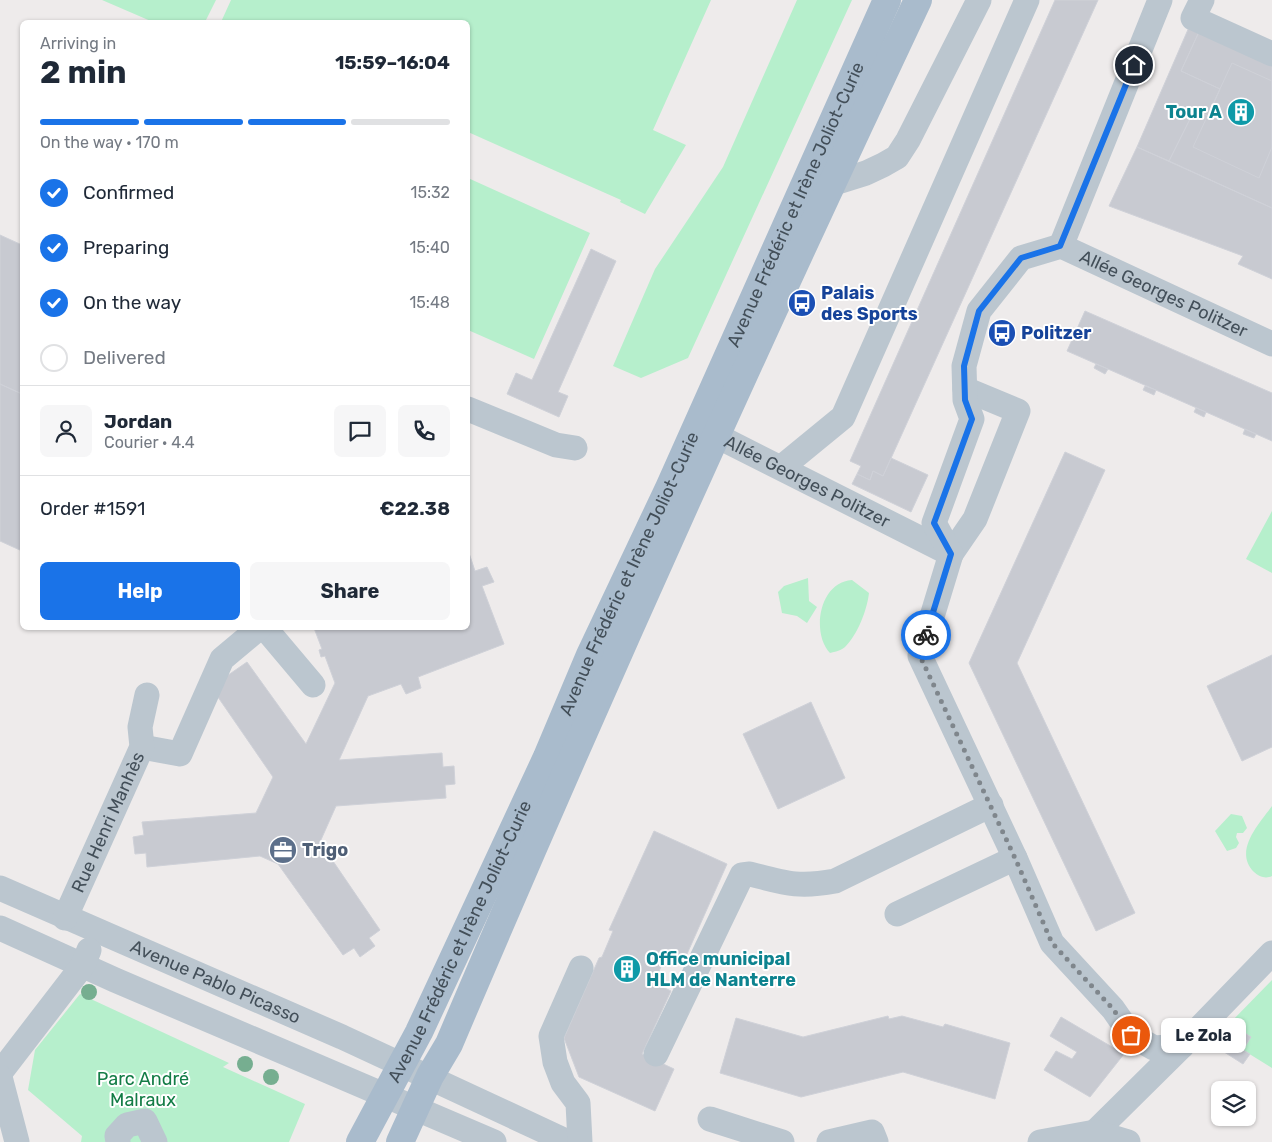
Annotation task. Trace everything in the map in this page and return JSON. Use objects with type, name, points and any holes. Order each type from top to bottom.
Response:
[{"type":"main road","name":"Avenue Frédéric et Irène Joliot-Curie","points":[[360,1142],[421,1027],[547,757],[590,655],[669,488],[887,0]]},
{"type":"main road","name":"Avenue Frédéric et Irène Joliot-Curie","points":[[400,1142],[430,1076],[449,1044],[559,786],[676,521],[918,0]]},
{"type":"street","points":[[831,184],[866,173],[897,157],[908,140],[979,0]]},
{"type":"street","points":[[782,467],[843,417],[1027,0]]},
{"type":"street","points":[[1060,246],[1160,0]]},
{"type":"street","points":[[1202,0],[1193,18],[1272,54]]},
{"type":"street","name":"Allée Georges Politzer","points":[[951,554],[934,523],[972,419],[965,400],[964,366],[979,311],[1021,258],[1060,246],[1272,344]]},
{"type":"street","points":[[965,389],[1018,411],[975,519],[951,554],[920,656],[991,805],[1052,943],[1113,1009],[1131,1035],[1154,1048],[1182,1046]]},
{"type":"street","points":[[470,410],[556,444],[575,448]]},
{"type":"street","name":"Allée Georges Politzer","points":[[717,436],[782,467],[951,554]]},
{"type":"street","points":[[142,747],[180,754],[222,660],[257,630]]},
{"type":"street","points":[[267,630],[313,686]]},
{"type":"street","name":"Rue Henri Manhès","points":[[65,918],[142,747],[140,726],[147,695]]},
{"type":"street","points":[[656,1054],[742,876],[750,874],[796,886],[811,886],[835,881],[991,805]]},
{"type":"street","points":[[897,914],[1015,858]]},
{"type":"street","name":"Avenue Pablo Picasso","points":[[0,888],[430,1076],[568,1142]]},
{"type":"street","points":[[0,928],[83,966],[494,1142]]},
{"type":"street","points":[[0,1073],[83,966],[96,931]]},
{"type":"street","points":[[1095,1132],[1272,953]]},
{"type":"street","points":[[580,1142],[578,1102],[563,1083],[555,1062],[551,1036],[581,968]]},
{"type":"street","points":[[0,1077],[17,1142]]},
{"type":"street","points":[[710,1119],[782,1142]]},
{"type":"street","points":[[118,1142],[117,1136],[127,1125],[145,1121],[155,1142]]},
{"type":"street","points":[[829,1142],[872,1132],[876,1142]]},
{"type":"street","points":[[1040,1142],[1095,1132],[1128,1142]]},
{"type":"green space","points":[[102,0],[216,0],[206,20],[148,20]]},
{"type":"green space","points":[[231,0],[711,0],[653,130],[686,145],[645,214],[620,202],[621,200],[470,133],[470,20],[222,20]]},
{"type":"green space","points":[[797,0],[852,0],[688,358],[641,378],[613,366],[655,269],[723,167]]},
{"type":"green space","points":[[470,179],[590,233],[534,359],[470,331]]},
{"type":"green space","points":[[1272,511],[1272,573],[1246,559]]},
{"type":"green space","points":[[808,578],[809,601],[817,607],[807,623],[797,616],[782,613],[778,592],[784,586]]},
{"type":"green space","points":[[852,580],[869,593],[866,607],[858,629],[850,642],[842,649],[830,653],[824,644],[821,633],[822,610],[832,589],[841,583]]},
{"type":"green space","points":[[1272,806],[1272,876],[1265,877],[1254,872],[1248,864],[1246,855],[1250,838]]},
{"type":"green space","points":[[1231,814],[1242,816],[1247,828],[1243,833],[1237,833],[1236,837],[1239,843],[1236,848],[1227,851],[1215,831]]},
{"type":"green space","points":[[1272,980],[1272,1068],[1243,1050],[1251,1037],[1230,1023]]},
{"type":"green space","name":"Parc André Malraux","points":[[80,994],[229,1063],[223,1067],[305,1104],[289,1142],[81,1142],[82,1136],[28,1090],[35,1050]]},
{"type":"building","points":[[1055,0],[1098,0],[883,476],[873,471],[870,480],[857,474],[861,466],[850,461]]},
{"type":"building","name":"Tour A","points":[[1193,18],[1203,23],[1181,71],[1220,89],[1208,116],[1195,109],[1169,161],[1137,147]]},
{"type":"building","name":"Tour A","points":[[1203,23],[1272,54],[1272,208],[1169,161],[1195,109],[1208,116],[1220,89],[1181,71]]},
{"type":"building","points":[[1232,63],[1272,81],[1272,147],[1259,178],[1193,147]]},
{"type":"building","points":[[1137,147],[1272,208],[1272,279],[1238,264],[1243,256],[1109,206]]},
{"type":"building","points":[[0,235],[20,244],[20,393],[0,384]]},
{"type":"building","points":[[591,249],[616,261],[558,392],[568,396],[559,417],[507,394],[516,373],[532,380]]},
{"type":"building","points":[[1085,311],[1272,393],[1272,441],[1067,351]]},
{"type":"building","points":[[1096,364],[1108,369],[1105,374],[1094,368]]},
{"type":"building","points":[[0,384],[20,393],[20,550],[0,541]]},
{"type":"building","points":[[1145,386],[1156,390],[1154,395],[1143,390]]},
{"type":"building","points":[[1196,408],[1206,412],[1204,417],[1194,412]]},
{"type":"building","points":[[1245,429],[1256,434],[1254,438],[1243,434]]},
{"type":"building","points":[[1065,452],[1105,470],[1017,663],[1135,913],[1096,931],[969,663]]},
{"type":"building","points":[[891,458],[928,475],[911,512],[852,484],[857,474],[870,480],[873,471],[883,476]]},
{"type":"building","points":[[470,556],[475,571],[487,567],[494,582],[482,586],[504,644],[418,677],[421,688],[406,694],[401,684],[368,696],[339,760],[442,753],[443,767],[454,766],[455,784],[445,785],[446,798],[336,806],[320,842],[380,930],[369,938],[375,946],[360,957],[354,948],[343,955],[278,864],[260,856],[147,867],[146,853],[135,854],[133,837],[144,835],[142,822],[256,813],[273,777],[211,687],[247,662],[306,744],[335,683],[325,656],[321,657],[319,650],[322,649],[315,630],[470,630]]},
{"type":"building","points":[[1272,655],[1272,747],[1242,761],[1207,686]]},
{"type":"building","points":[[811,702],[845,778],[778,809],[743,734]]},
{"type":"building","name":"Office municipal HLM de Nanterre","points":[[654,831],[727,864],[683,963],[666,955],[654,983],[671,991],[642,1054],[674,1069],[655,1111],[579,1077],[564,1038],[599,958],[602,957],[613,931],[609,930]]},
{"type":"building","points":[[888,1016],[889,1019],[902,1016],[943,1027],[945,1024],[1010,1043],[995,1099],[903,1072],[801,1097],[720,1073],[736,1018],[803,1037]]},
{"type":"building","points":[[1061,1017],[1124,1054],[1090,1097],[1044,1070],[1056,1051],[1072,1059],[1077,1052],[1050,1036]]},
{"type":"building","points":[[1230,1023],[1251,1037],[1243,1050],[1250,1054],[1243,1064],[1210,1043]]},
{"type":"way so far","points":[[926,635],[920,656],[1015,858],[1052,943],[1113,1009],[1131,1035]]},
{"type":"place","name":"Tour A","points":[[1241,112]]},
{"type":"place","name":"Palais des Sports","points":[[802,303]]},
{"type":"place","name":"Politzer","points":[[1002,333]]},
{"type":"place","name":"Trigo","points":[[283,850]]},
{"type":"place","name":"Office municipal HLM de Nanterre","points":[[627,969]]},
{"type":"place","name":"Le Zola","points":[[1131,1035]]},
{"type":"route","points":[[926,635],[951,554],[934,523],[972,419],[965,400],[964,366],[979,311],[1021,258],[1060,246],[1134,65]]}]
